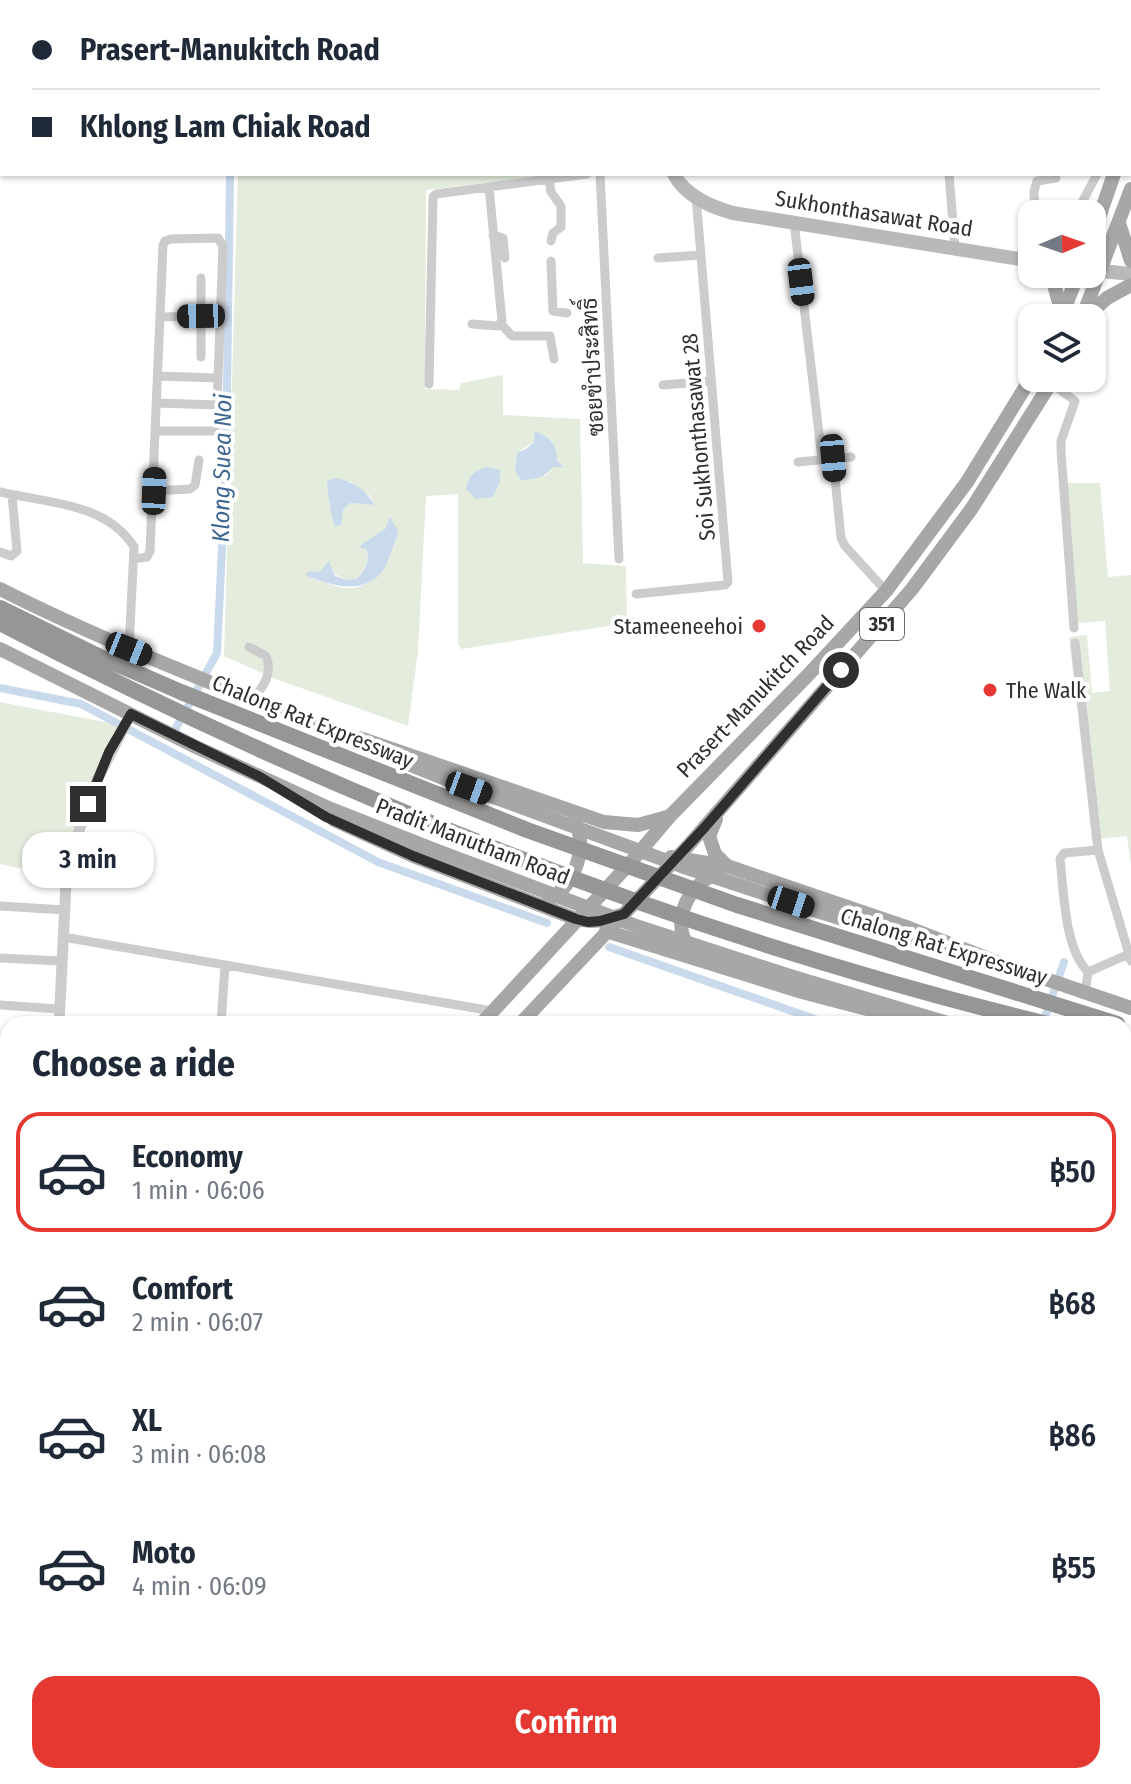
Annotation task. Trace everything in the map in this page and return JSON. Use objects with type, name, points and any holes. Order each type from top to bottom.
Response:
[{"type":"highway","name":"Chalong Rat Expressway","points":[[0,608],[181,692],[542,835],[737,905],[1091,1016]]},
{"type":"highway","name":"Chalong Rat Expressway","points":[[0,623],[282,762],[486,845],[690,919],[816,960],[1016,1016]]},
{"type":"main road","name":"Sukhonthasawat Road","points":[[675,176],[684,188],[720,209],[1018,259]]},
{"type":"main road","points":[[1106,201],[1113,177],[1131,187],[1106,251]]},
{"type":"main road","points":[[1119,223],[1131,261]]},
{"type":"main road","points":[[1106,271],[1131,274]]},
{"type":"main road","points":[[1100,304],[1131,285]]},
{"type":"main road","name":"Prasert-Manukitch Road","points":[[488,1016],[671,815],[886,591],[967,482],[1022,392]]},
{"type":"main road","name":"Prasert-Manukitch Road","points":[[527,1016],[722,808],[939,556],[1046,392]]},
{"type":"main road","points":[[0,589],[129,649],[386,757],[681,866],[929,946],[1005,965]]},
{"type":"main road","name":"Pradit Manutham Road","points":[[0,649],[126,722],[172,735],[331,809],[639,927],[924,1016]]},
{"type":"main road","points":[[306,721],[386,745],[620,826],[643,825],[671,815]]},
{"type":"main road","points":[[260,777],[326,817],[576,919],[600,921],[624,914]]},
{"type":"main road","points":[[722,808],[709,836],[715,854],[733,868]]},
{"type":"main road","points":[[533,901],[549,900],[558,894],[575,868],[581,852],[578,828],[564,809]]},
{"type":"main road","points":[[631,862],[644,858],[677,857],[733,868],[1131,1008]]},
{"type":"main road","points":[[712,963],[688,947],[680,924],[683,910],[697,885],[707,877],[733,868]]},
{"type":"main road","points":[[606,931],[802,992],[894,1016]]},
{"type":"street","points":[[429,384],[433,197],[436,194],[572,176]]},
{"type":"street","name":"ซอยขำประสิทธิ์","points":[[600,176],[619,559]]},
{"type":"street","points":[[949,176],[955,248]]},
{"type":"street","points":[[1092,200],[1086,198],[1096,176]]},
{"type":"street","points":[[1034,200],[1037,181],[1056,178]]},
{"type":"street","points":[[549,179],[551,192],[561,206],[561,227],[553,233],[551,241]]},
{"type":"street","points":[[489,187],[501,324],[512,336],[550,336],[554,359]]},
{"type":"street","name":"Soi Sukhonthasawat 28","points":[[636,594],[725,585],[728,582],[696,196]]},
{"type":"street","points":[[794,222],[841,538],[886,591]]},
{"type":"street","points":[[493,235],[503,238],[505,258]]},
{"type":"street","points":[[134,559],[147,557],[150,551],[165,241],[218,238],[223,246],[216,431],[156,431]]},
{"type":"street","points":[[658,258],[701,255]]},
{"type":"street","points":[[551,261],[553,311],[567,313]]},
{"type":"street","points":[[201,278],[201,357]]},
{"type":"street","points":[[160,317],[220,316]]},
{"type":"street","points":[[472,324],[501,324]]},
{"type":"street","points":[[158,376],[218,378]]},
{"type":"street","points":[[663,385],[711,381]]},
{"type":"street","points":[[1065,392],[1075,401],[1061,441],[1074,628]]},
{"type":"street","points":[[157,403],[217,405]]},
{"type":"street","points":[[798,462],[851,457]]},
{"type":"street","points":[[154,491],[190,489],[195,485],[199,460]]},
{"type":"street","points":[[0,492],[68,505],[93,514],[127,537],[134,547],[129,649]]},
{"type":"street","points":[[0,552],[11,556],[17,551],[12,495]]},
{"type":"street","points":[[1075,643],[1098,850],[1130,958],[1088,972]]},
{"type":"street","points":[[249,647],[266,656],[270,669],[266,681],[253,699]]},
{"type":"street","points":[[59,1016],[69,857],[98,778],[126,722]]},
{"type":"street","points":[[1088,972],[1081,965],[1070,934],[1060,859],[1064,853],[1098,850]]},
{"type":"street","points":[[0,906],[65,910]]},
{"type":"street","points":[[63,937],[492,1011]]},
{"type":"street","points":[[0,958],[61,961]]},
{"type":"street","points":[[222,1016],[225,966]]},
{"type":"street","points":[[1085,993],[1088,972]]},
{"type":"street","points":[[0,1005],[59,1009]]},
{"type":"green space","points":[[238,176],[544,176],[426,190],[425,389],[459,390],[461,383],[503,375],[503,415],[580,419],[583,563],[626,566],[627,623],[462,649],[458,644],[458,494],[426,496],[418,651],[408,726],[273,678],[224,656]],"holes":[[[534,442],[563,466],[553,467],[546,476],[515,470],[517,453]],[[350,481],[370,496],[373,505],[350,503],[343,510],[329,505],[327,488]],[[390,518],[397,537],[373,579],[357,587],[345,588],[313,579],[309,571],[320,572],[324,569],[347,580],[357,579],[365,569],[368,558],[366,549],[360,547],[385,529]]]},
{"type":"green space","points":[[1066,483],[1100,483],[1108,577],[1131,575],[1131,865],[1127,836],[1092,840],[1069,637],[1087,635],[1092,693],[1110,691],[1105,621],[1076,623]]},
{"type":"green space","points":[[0,702],[120,725],[66,878],[0,864]]},
{"type":"water","points":[[538,432],[553,444],[557,461],[564,467],[553,467],[539,478],[521,480],[515,470],[517,453],[534,442],[534,433]]},
{"type":"water","points":[[486,467],[500,470],[500,482],[493,497],[476,499],[466,489],[467,484],[472,475]]},
{"type":"water","points":[[335,478],[358,487],[374,505],[350,503],[343,510],[341,525],[335,527],[327,481]]},
{"type":"water","points":[[390,517],[398,531],[397,537],[378,576],[359,586],[348,586],[326,583],[305,575],[309,571],[320,572],[329,561],[335,576],[357,579],[365,569],[368,558],[366,549],[358,547],[385,529]]},
{"type":"waterway","name":"Klong Suea Noi","points":[[171,737],[217,653],[226,464],[230,176]]},
{"type":"waterway","points":[[0,688],[81,704],[378,862],[547,923]]},
{"type":"waterway","points":[[609,947],[806,1016]]},
{"type":"waterway","points":[[1045,1016],[1064,962]]},
{"type":"place","name":"Stameeneehoi","points":[[759,626]]},
{"type":"place","name":"The Walk","points":[[990,690]]},
{"type":"route","points":[[88,804],[109,752],[131,714],[260,777],[326,817],[413,856],[576,919],[588,922],[610,919],[624,914],[684,850],[841,670]]}]
